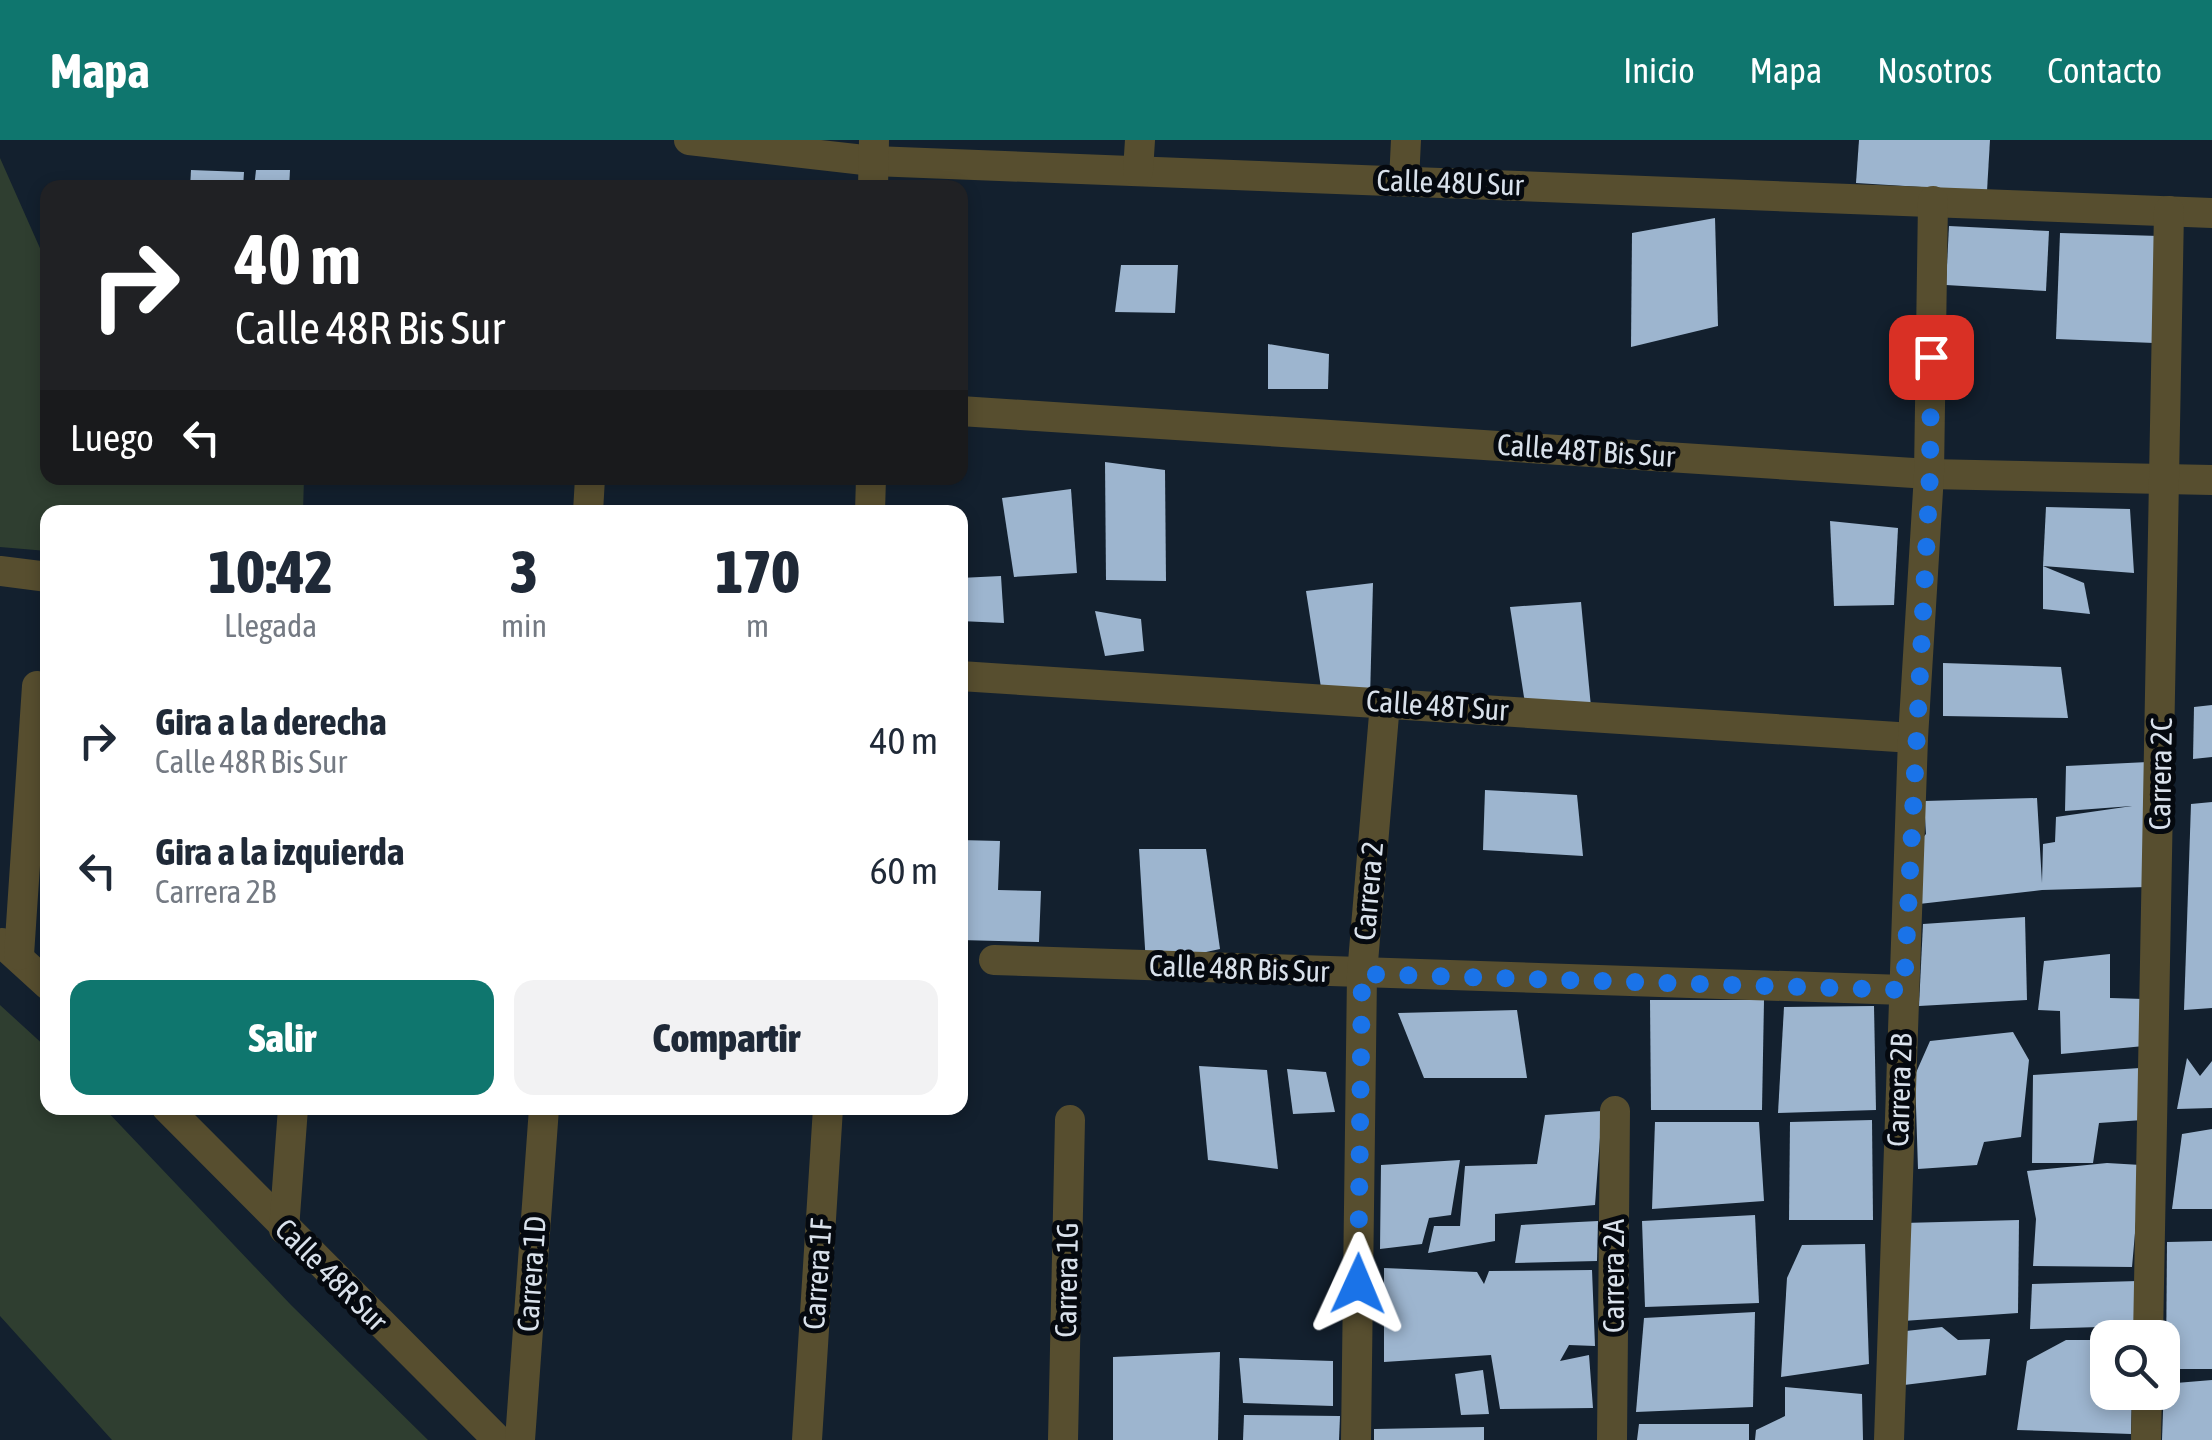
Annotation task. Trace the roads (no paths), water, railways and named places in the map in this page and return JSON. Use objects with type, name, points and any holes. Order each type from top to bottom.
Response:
[{"type":"street","name":"Calle 48U Sur","points":[[689,140],[873,163],[2212,212]]},
{"type":"street","points":[[1138,171],[1140,140]]},
{"type":"street","points":[[1404,181],[1406,140]]},
{"type":"street","name":"Carrera 2B","points":[[1890,1440],[1913,738],[1930,474],[1932,202]]},
{"type":"street","name":"Carrera 2C","points":[[2148,1320],[2169,211]]},
{"type":"street","name":"Calle 48T Bis Sur","points":[[968,412],[1930,474],[2212,480]]},
{"type":"street","points":[[0,571],[40,576]]},
{"type":"street","name":"Calle 48T Sur","points":[[968,677],[1913,738]]},
{"type":"street","points":[[37,686],[9,948],[40,977]]},
{"type":"street","name":"Carrera 2","points":[[1356,1440],[1362,974],[1385,703]]},
{"type":"street","name":"Calle 48R Bis Sur","points":[[994,960],[1904,990]]},
{"type":"street","name":"Carrera 2A","points":[[1612,1440],[1615,1111]]},
{"type":"street","name":"Calle 48R Sur","points":[[174,1115],[498,1440]]},
{"type":"street","points":[[284,1229],[292,1115]]},
{"type":"street","name":"Carrera 1D","points":[[520,1440],[543,1115]]},
{"type":"street","name":"Carrera 1F","points":[[807,1440],[828,1115]]},
{"type":"street","name":"Carrera 1G","points":[[1063,1440],[1070,1120]]},
{"type":"street","points":[[2146,1440],[2147,1410]]}]
